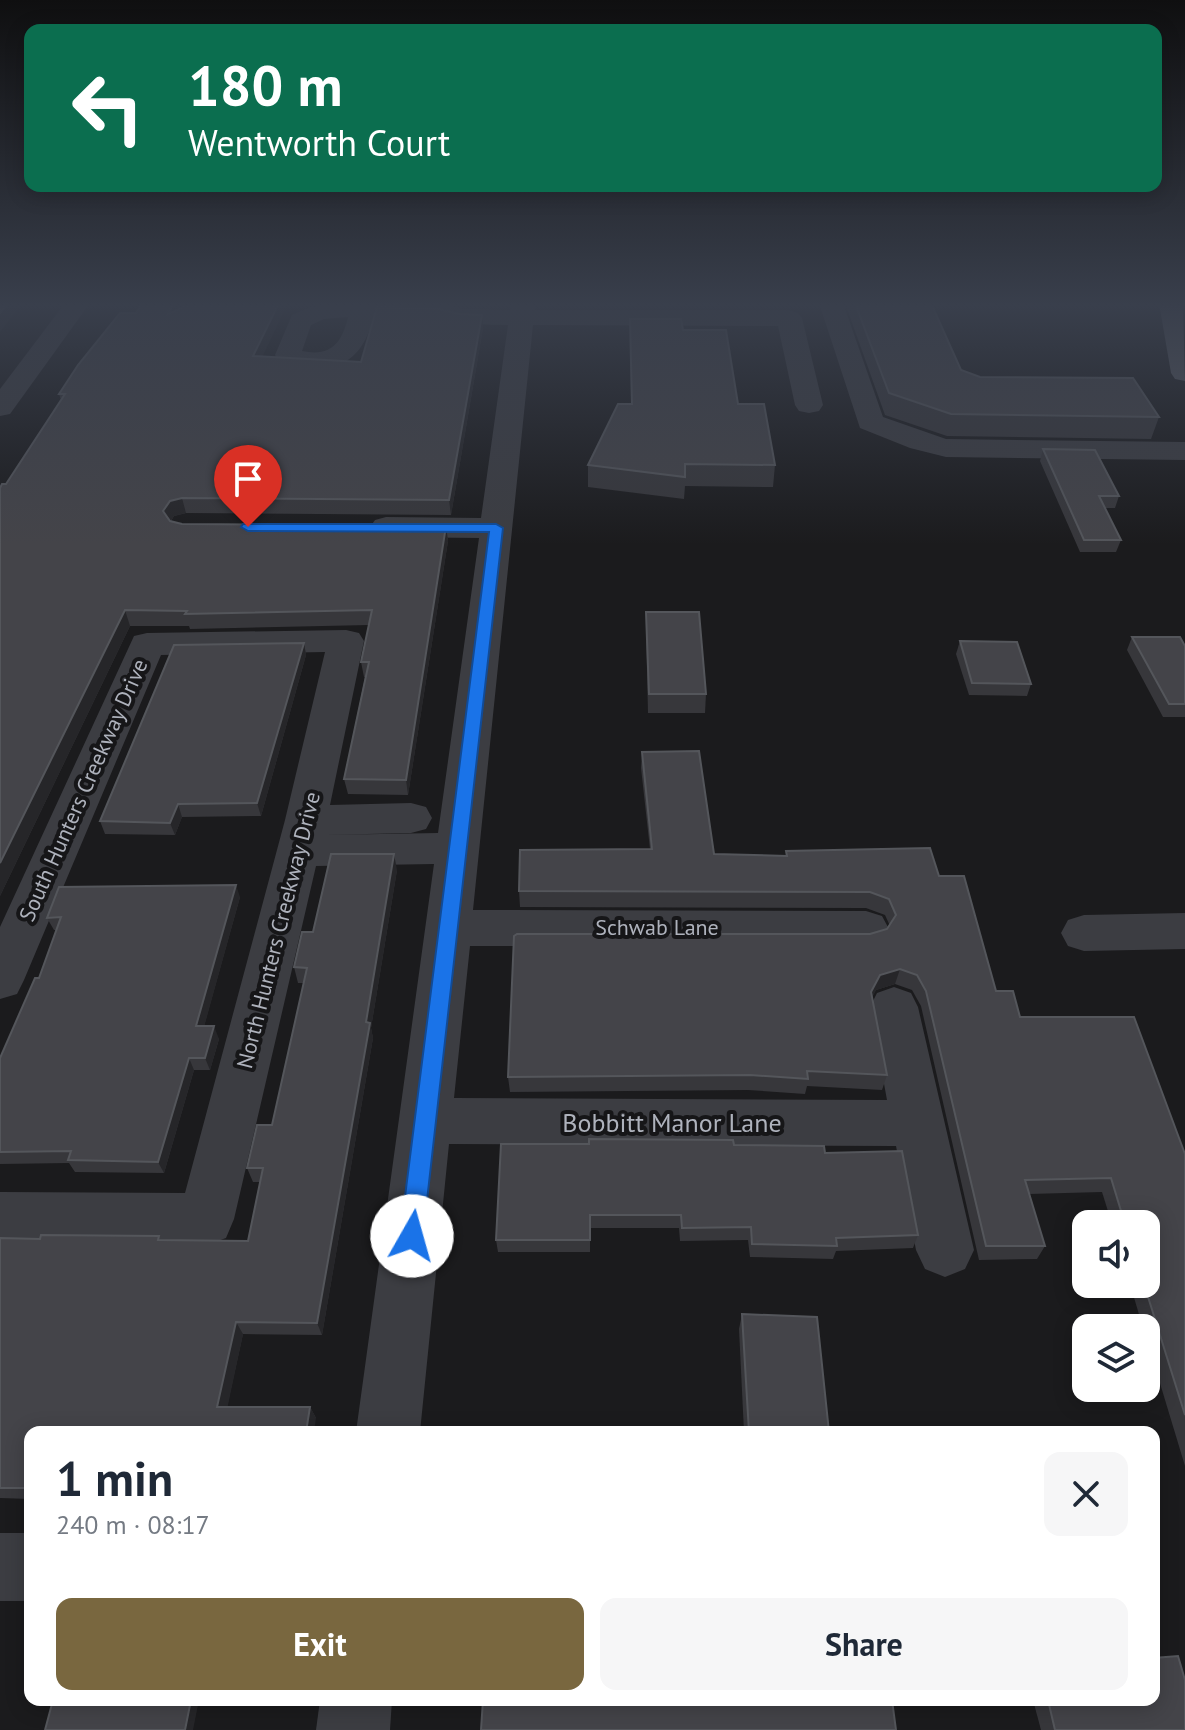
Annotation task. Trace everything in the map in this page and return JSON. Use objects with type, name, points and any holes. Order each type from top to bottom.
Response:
[{"type":"street","points":[[0,408],[18,384]]},
{"type":"street","points":[[389,1426],[513,384]]},
{"type":"street","points":[[804,384],[809,405]]},
{"type":"street","points":[[857,384],[870,422],[920,442],[946,448],[1185,451]]},
{"type":"street","points":[[357,527],[496,528]]},
{"type":"street","name":"South Hunters Creekway Drive","points":[[0,980],[147,644],[346,641]]},
{"type":"street","name":"North Hunters Creekway Drive","points":[[0,1218],[206,1219],[302,836],[346,641]]},
{"type":"street","points":[[302,836],[460,833]]},
{"type":"street","name":"Schwab Lane","points":[[448,928],[866,929]]},
{"type":"street","points":[[1084,933],[1185,931]]},
{"type":"street","points":[[894,1007],[945,1250]]},
{"type":"street","name":"Bobbitt Manor Lane","points":[[425,1121],[918,1123]]},
{"type":"street","points":[[0,1567],[24,1567]]},
{"type":"street","points":[[353,1730],[355,1706]]},
{"type":"building","points":[[66,384],[470,384],[449,500],[182,498],[170,501],[163,511],[170,521],[182,524],[446,526],[406,780],[344,779],[369,662],[361,662],[372,610],[185,614],[187,611],[125,610],[0,863],[0,488],[6,484],[65,394],[59,394]]},
{"type":"building","points":[[632,384],[735,384],[738,404],[764,404],[775,465],[685,464],[685,477],[588,465],[618,404],[632,404]]},
{"type":"building","points":[[885,384],[1137,384],[1159,417],[951,414],[889,393]]},
{"type":"building","points":[[1043,449],[1095,450],[1119,496],[1099,496],[1121,540],[1084,540]]},
{"type":"building","points":[[646,612],[699,612],[706,694],[649,694]]},
{"type":"building","points":[[1132,637],[1180,637],[1185,646],[1185,704],[1169,704]]},
{"type":"building","points":[[960,641],[1017,642],[1031,684],[972,683]]},
{"type":"building","points":[[304,643],[257,803],[178,804],[170,823],[100,821],[174,645]]},
{"type":"building","points":[[699,751],[714,854],[787,856],[786,851],[930,848],[939,876],[964,876],[996,991],[1013,991],[1020,1017],[1134,1017],[1185,1154],[1185,1415],[1160,1335],[1160,1314],[1153,1314],[1148,1298],[1160,1298],[1160,1210],[1121,1210],[1111,1178],[1025,1180],[1045,1246],[986,1246],[926,991],[917,975],[900,969],[880,975],[871,992],[887,1075],[807,1071],[808,1079],[750,1075],[508,1077],[514,936],[517,934],[870,934],[887,929],[896,915],[889,899],[870,892],[519,891],[520,850],[652,849],[642,752]]},
{"type":"building","points":[[331,854],[394,854],[366,1022],[370,1023],[317,1323],[236,1322],[217,1407],[310,1407],[307,1426],[24,1426],[24,1488],[0,1488],[0,1238],[40,1239],[41,1235],[159,1236],[158,1240],[248,1241],[263,1168],[247,1168],[257,1125],[272,1125],[307,968],[294,967],[302,932],[313,932]]},
{"type":"building","points":[[236,885],[196,1026],[214,1026],[205,1058],[189,1058],[158,1162],[68,1160],[71,1151],[0,1152],[0,1058],[35,978],[39,978],[61,917],[47,918],[59,887]]},
{"type":"building","points":[[589,1139],[733,1140],[734,1145],[824,1146],[825,1153],[902,1151],[918,1235],[836,1238],[837,1246],[752,1244],[751,1227],[682,1228],[681,1215],[590,1215],[590,1240],[496,1240],[501,1144],[589,1144]]},
{"type":"building","points":[[742,1314],[817,1317],[828,1426],[749,1426]]},
{"type":"building","points":[[1178,1656],[1185,1680],[1185,1730],[1055,1730],[1049,1706],[1160,1706],[1160,1658]]},
{"type":"building","points":[[51,1706],[190,1706],[185,1730],[45,1730]]},
{"type":"building","points":[[483,1706],[893,1706],[896,1730],[481,1730]]},
{"type":"route","points":[[248,527],[496,528],[412,1236]]}]
